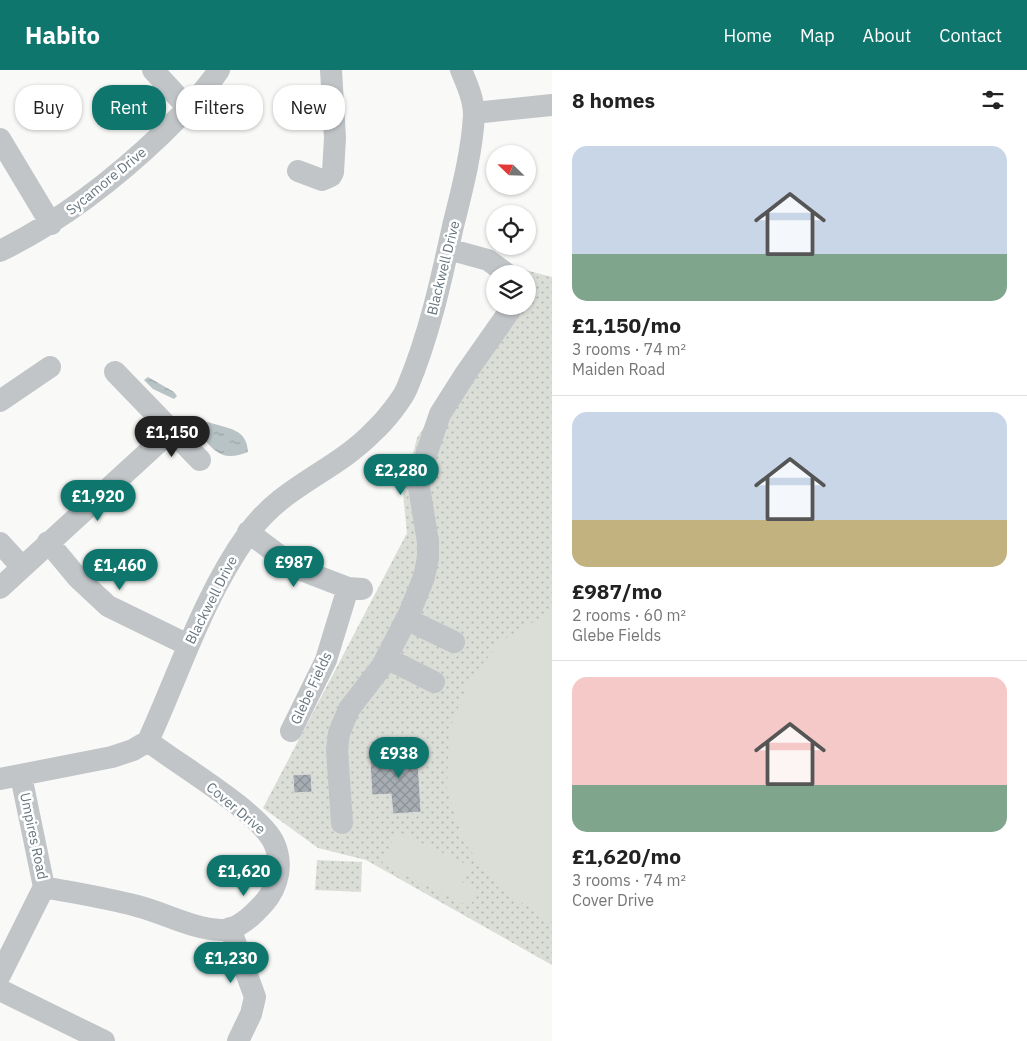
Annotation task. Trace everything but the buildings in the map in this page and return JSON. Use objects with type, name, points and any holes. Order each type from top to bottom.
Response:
[{"type":"street","points":[[153,70],[176,95]]},
{"type":"street","name":"Sycamore Drive","points":[[206,85],[218,70]]},
{"type":"street","points":[[298,171],[322,180],[331,176],[333,172],[334,96],[331,70]]},
{"type":"street","points":[[461,70],[474,113],[552,105]]},
{"type":"street","name":"Blackwell Drive","points":[[148,741],[188,644],[226,569],[248,532],[260,517],[288,492],[345,457],[375,431],[406,390],[433,313],[468,158],[474,113]]},
{"type":"street","name":"Sycamore Drive","points":[[0,252],[51,224],[125,169],[176,120]]},
{"type":"street","points":[[0,140],[51,224]]},
{"type":"street","points":[[448,249],[490,253],[500,265]]},
{"type":"street","points":[[342,823],[330,782],[339,733],[349,709],[386,658],[406,619],[424,577],[428,558],[428,542],[419,487],[432,437],[446,406],[507,315]]},
{"type":"street","points":[[0,401],[50,367]]},
{"type":"street","points":[[114,372],[200,460]]},
{"type":"street","points":[[0,588],[172,430]]},
{"type":"street","name":"Glebe Fields","points":[[248,532],[296,568],[356,589],[326,660],[292,731]]},
{"type":"street","points":[[0,542],[22,567]]},
{"type":"street","points":[[48,542],[78,578],[108,606],[188,644]]},
{"type":"street","points":[[406,619],[454,642]]},
{"type":"street","points":[[386,658],[434,682]]},
{"type":"street","points":[[11,778],[112,757],[133,750],[148,741]]},
{"type":"street","name":"Cover Drive","points":[[148,741],[245,812],[264,828],[273,842],[279,872],[271,896],[255,913],[239,925],[230,928]]},
{"type":"street","name":"Umpires Road","points":[[0,975],[44,886],[11,778]]},
{"type":"street","points":[[44,886],[139,906],[198,926],[223,930],[230,928],[255,997],[251,1014],[238,1041]]},
{"type":"street","points":[[0,990],[104,1041]]},
{"type":"shaded area","points":[[536,273],[552,277],[552,965],[366,860],[318,848],[263,808],[407,533],[403,494],[417,438],[494,315],[536,315]]},
{"type":"shaded area","points":[[552,611],[552,920],[545,918],[498,887],[464,842],[447,788],[449,731],[468,682],[501,641]]},
{"type":"shaded area","points":[[397,831],[470,866],[462,882],[478,890],[470,907],[382,864]]},
{"type":"shaded area","points":[[317,860],[362,862],[361,892],[315,890]]},
{"type":"water","points":[[148,377],[174,392],[177,396],[174,399],[153,389],[144,380]]},
{"type":"water","points":[[208,422],[229,428],[240,434],[247,444],[248,452],[232,456],[220,454],[210,446],[200,433],[203,423]]}]
